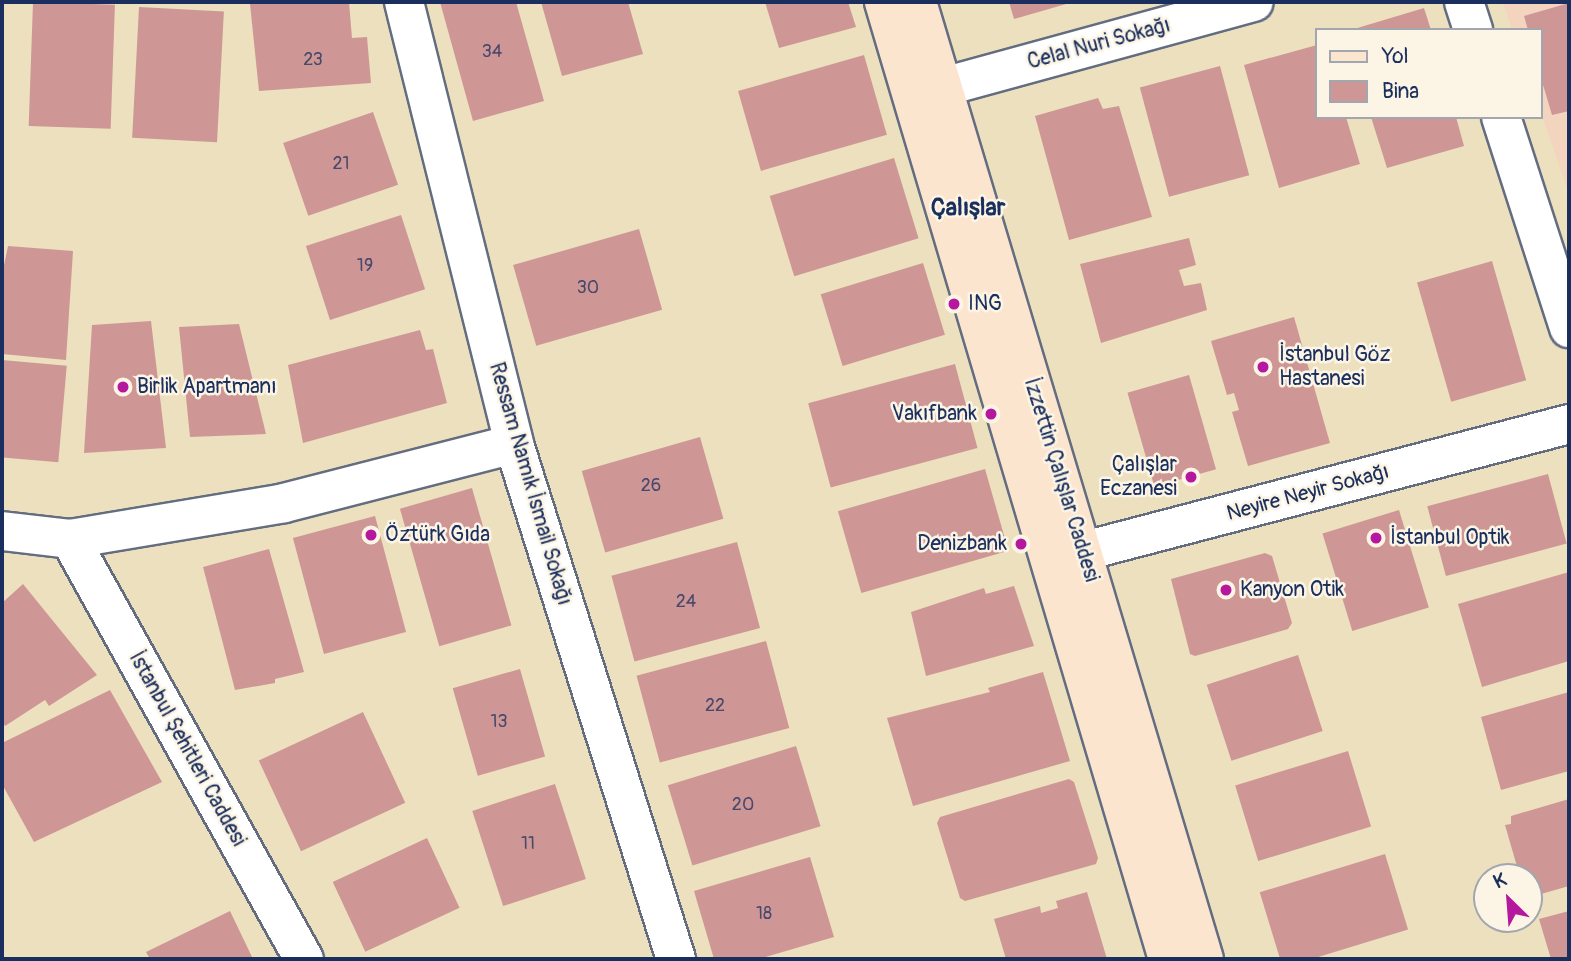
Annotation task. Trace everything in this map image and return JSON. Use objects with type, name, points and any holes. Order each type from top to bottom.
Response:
[{"type":"main road","name":"İzzettin Çalışlar Caddesi","points":[[884,2],[1065,557],[1204,959]]},
{"type":"main road","name":"İzzettin Çalışlar Caddesi","points":[[917,2],[943,87],[1168,959]]},
{"type":"street","name":"Ressam Namık İsmail Sokağı","points":[[404,2],[514,444],[676,959]]},
{"type":"street","name":"Celal Nuri Sokağı","points":[[943,87],[1254,2]]},
{"type":"street","points":[[1464,2],[1472,28]]},
{"type":"street","points":[[1502,119],[1569,328]]},
{"type":"street","name":"Neyire Neyir Sokağı","points":[[1065,557],[1569,424]]},
{"type":"street","points":[[2,531],[70,539],[284,503],[514,444]]},
{"type":"street","name":"İstanbul Şehitleri Caddesi","points":[[70,539],[304,959]]},
{"type":"shaded area","points":[[1503,2],[1569,2],[1569,194],[1543,119],[1543,28],[1511,28]]},
{"type":"building","points":[[33,2],[115,5],[111,129],[29,126]]},
{"type":"building","points":[[349,2],[352,38],[367,37],[371,83],[259,91],[250,4]]},
{"type":"building","points":[[440,2],[516,2],[544,101],[473,121]]},
{"type":"building","points":[[541,2],[628,2],[643,54],[562,76]]},
{"type":"building","points":[[765,2],[848,2],[856,27],[779,48]]},
{"type":"building","points":[[1009,2],[1073,2],[1014,19]]},
{"type":"building","points":[[1569,3],[1569,111],[1552,115],[1543,85],[1543,28],[1527,28],[1524,16]]},
{"type":"building","points":[[139,7],[224,11],[217,142],[132,138]]},
{"type":"building","points":[[1424,8],[1430,28],[1357,28]]},
{"type":"building","points":[[1316,45],[1316,119],[1347,119],[1360,164],[1279,188],[1244,65]]},
{"type":"building","points":[[864,55],[887,135],[761,171],[738,91]]},
{"type":"building","points":[[1220,66],[1249,175],[1169,197],[1140,87]]},
{"type":"building","points":[[1098,98],[1103,109],[1119,106],[1152,217],[1069,240],[1035,116]]},
{"type":"building","points":[[373,112],[398,185],[308,216],[283,143]]},
{"type":"building","points":[[1372,119],[1457,119],[1464,146],[1387,168]]},
{"type":"building","points":[[894,158],[919,238],[794,276],[770,196]]},
{"type":"building","points":[[401,215],[425,289],[330,320],[306,246]]},
{"type":"building","points":[[639,229],[662,310],[536,346],[513,265]]},
{"type":"building","points":[[1189,238],[1196,265],[1179,270],[1184,286],[1201,283],[1207,310],[1101,343],[1080,264]]},
{"type":"building","points":[[8,246],[73,251],[66,360],[2,354],[2,275]]},
{"type":"building","points":[[1492,261],[1526,380],[1451,402],[1417,282]]},
{"type":"building","points":[[923,263],[945,335],[843,366],[821,294]]},
{"type":"building","name":"İstanbul Göz Hastanesi","points":[[1294,317],[1330,443],[1248,466],[1232,412],[1239,410],[1234,393],[1227,395],[1211,341]]},
{"type":"building","name":"Birlik Apartmanı","points":[[151,321],[166,448],[84,453],[92,325]]},
{"type":"building","points":[[239,324],[266,434],[190,437],[179,327]]},
{"type":"building","points":[[420,330],[426,350],[433,349],[447,403],[303,443],[288,365]]},
{"type":"building","points":[[2,360],[67,366],[58,462],[2,457]]},
{"type":"building","points":[[955,364],[978,448],[831,487],[808,403]]},
{"type":"building","points":[[1189,375],[1216,469],[1154,487],[1127,393]]},
{"type":"building","points":[[700,437],[723,519],[605,553],[582,471]]},
{"type":"building","points":[[985,469],[1008,551],[861,593],[838,511]]},
{"type":"building","points":[[1548,474],[1567,544],[1446,576],[1427,506]]},
{"type":"building","points":[[472,488],[511,625],[439,646],[400,509]]},
{"type":"building","points":[[1399,510],[1429,608],[1352,631],[1322,533]]},
{"type":"building","points":[[375,516],[406,632],[324,654],[293,538]]},
{"type":"building","points":[[737,542],[760,628],[634,662],[611,576]]},
{"type":"building","points":[[269,549],[304,672],[275,679],[275,683],[235,690],[203,567]]},
{"type":"building","points":[[1265,553],[1272,556],[1292,623],[1288,629],[1195,656],[1190,654],[1171,579]]},
{"type":"building","points":[[1569,572],[1569,661],[1482,687],[1458,604]]},
{"type":"building","points":[[23,584],[97,675],[49,706],[45,700],[5,726],[2,721],[2,603]]},
{"type":"building","points":[[1014,586],[1034,646],[926,676],[911,612],[984,588],[986,594]]},
{"type":"building","points":[[766,641],[789,728],[660,763],[637,676]]},
{"type":"building","points":[[1298,655],[1323,731],[1231,761],[1207,685]]},
{"type":"building","points":[[520,669],[545,756],[478,776],[453,688]]},
{"type":"building","points":[[1043,672],[1070,761],[913,806],[887,718],[990,692],[988,688]]},
{"type":"building","points":[[110,690],[162,782],[34,842],[2,784],[2,743]]},
{"type":"building","points":[[1569,692],[1569,771],[1501,790],[1481,717]]},
{"type":"building","points":[[363,712],[405,803],[301,851],[259,761]]},
{"type":"building","points":[[796,746],[821,826],[692,866],[668,785]]},
{"type":"building","points":[[1348,751],[1371,827],[1258,861],[1235,785]]},
{"type":"building","points":[[1069,779],[1074,782],[1098,858],[1096,864],[965,901],[960,898],[937,823],[940,817]]},
{"type":"building","points":[[555,784],[586,879],[503,906],[472,811]]},
{"type":"building","points":[[1569,799],[1569,886],[1543,893],[1543,863],[1516,863],[1505,825],[1511,824],[1511,816]]},
{"type":"building","points":[[427,838],[460,908],[365,952],[333,882]]},
{"type":"building","points":[[1385,854],[1408,930],[1312,959],[1280,959],[1260,892]]},
{"type":"building","points":[[810,857],[834,937],[759,959],[714,959],[694,891]]},
{"type":"building","points":[[1087,892],[1107,959],[1006,959],[994,919],[1040,906],[1041,913],[1058,908],[1056,901]]},
{"type":"building","points":[[230,911],[253,959],[150,959],[146,952]]},
{"type":"building","points":[[1569,911],[1569,959],[1551,959],[1543,932],[1543,918]]},
{"type":"place","name":"ING","points":[[954,304]]},
{"type":"place","name":"İstanbul Göz Hastanesi","points":[[1263,367]]},
{"type":"place","name":"Birlik Apartmanı","points":[[123,387]]},
{"type":"place","name":"Vakıfbank","points":[[991,414]]},
{"type":"place","name":"Çalışlar Eczanesi","points":[[1191,477]]},
{"type":"place","name":"Öztürk Gıda","points":[[371,535]]},
{"type":"place","name":"İstanbul Optik","points":[[1376,538]]},
{"type":"place","name":"Denizbank","points":[[1021,544]]},
{"type":"place","name":"Kanyon Otik","points":[[1226,590]]},
{"type":"district","name":"Çalışlar","points":[[968,208]]}]
